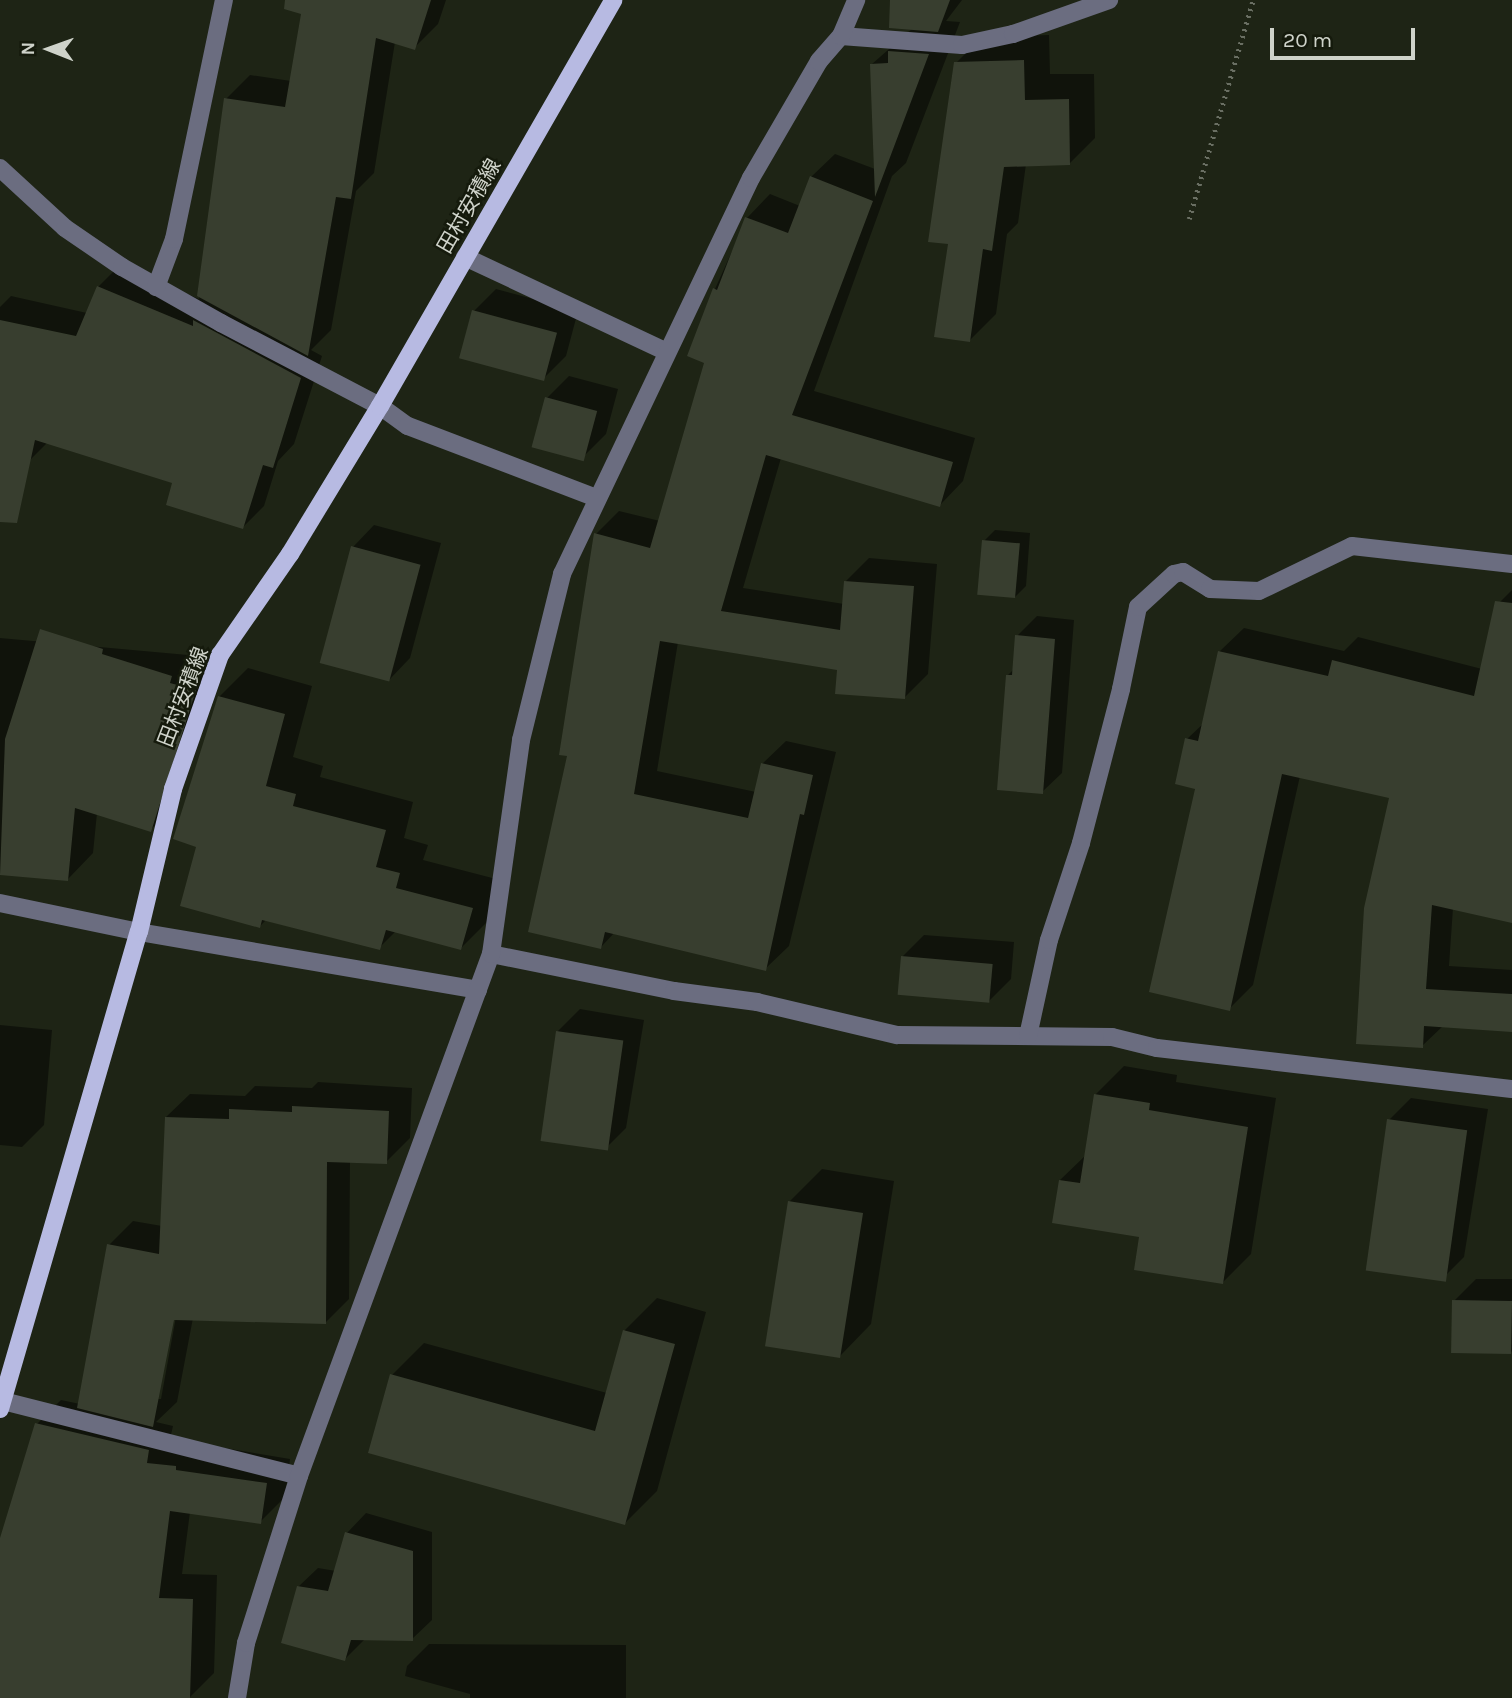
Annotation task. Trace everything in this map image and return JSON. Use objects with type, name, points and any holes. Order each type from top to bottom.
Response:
[{"type":"main road","name":"田村安積線","points":[[1,1405],[139,932],[173,789],[220,655],[290,554],[380,406],[613,0]]},
{"type":"street","points":[[156,287],[174,240],[224,0]]},
{"type":"street","points":[[237,1698],[246,1643],[299,1476],[491,954],[521,740],[562,575],[751,178],[819,61],[841,36],[856,0]]},
{"type":"street","points":[[841,36],[962,45],[1013,34],[1109,0]]},
{"type":"street","points":[[0,168],[65,228],[156,287],[380,406],[408,426],[441,441],[597,498]]},
{"type":"street","points":[[465,257],[667,352]]},
{"type":"street","points":[[1028,1035],[1049,940],[1082,843],[1121,689],[1138,607],[1174,573],[1183,572],[1210,589],[1259,591],[1352,546],[1512,564]]},
{"type":"street","points":[[0,903],[139,932],[478,990]]},
{"type":"street","points":[[491,954],[674,991],[757,1002],[897,1035],[1112,1037],[1157,1048],[1512,1089]]},
{"type":"street","points":[[1,1405],[299,1476]]},
{"type":"path","points":[[1189,219],[1253,0]]},
{"type":"building","points":[[285,0],[431,0],[415,50],[376,38],[351,199],[336,197],[308,356],[197,296],[224,98],[285,107],[301,14],[284,9]]},
{"type":"building","points":[[890,0],[950,0],[938,32],[889,28]]},
{"type":"building","points":[[888,51],[929,54],[875,197],[870,64],[888,63]]},
{"type":"building","points":[[1024,60],[1025,100],[1069,99],[1070,165],[1004,167],[992,251],[983,249],[970,342],[934,337],[948,244],[928,242],[954,62]]},
{"type":"building","points":[[810,176],[873,201],[792,415],[953,462],[940,507],[766,455],[721,611],[840,630],[844,581],[914,586],[905,699],[835,694],[837,670],[660,641],[634,794],[748,818],[761,763],[813,775],[804,815],[800,814],[766,971],[605,932],[601,949],[528,932],[567,756],[559,755],[594,533],[650,548],[704,363],[687,356],[713,288],[717,290],[745,217],[788,233]]},
{"type":"building","points":[[97,286],[193,326],[193,320],[301,378],[273,468],[263,465],[243,529],[166,505],[172,483],[35,440],[17,523],[0,522],[0,320],[76,336]]},
{"type":"building","points":[[472,310],[557,333],[544,381],[459,358]]},
{"type":"building","points":[[545,397],[597,411],[584,461],[532,447]]},
{"type":"building","points":[[982,540],[1020,543],[1015,598],[977,595]]},
{"type":"building","points":[[351,546],[421,565],[389,682],[320,663]]},
{"type":"building","points":[[1495,601],[1512,603],[1512,923],[1432,905],[1426,989],[1512,994],[1512,1032],[1424,1026],[1423,1048],[1356,1044],[1364,908],[1389,798],[1282,774],[1230,1011],[1149,992],[1195,789],[1175,784],[1185,738],[1198,741],[1218,651],[1328,676],[1332,660],[1474,696]]},
{"type":"building","points":[[40,629],[103,649],[102,654],[172,676],[170,683],[196,690],[151,832],[75,808],[68,881],[0,875],[5,739]]},
{"type":"building","points":[[1015,635],[1055,639],[1043,794],[997,790],[1006,675],[1012,675]]},
{"type":"building","points":[[218,696],[285,714],[266,786],[296,794],[293,806],[386,830],[376,867],[400,873],[396,888],[473,908],[461,950],[386,930],[380,950],[262,920],[260,928],[180,906],[196,847],[173,839]]},
{"type":"building","points":[[901,956],[993,964],[989,1003],[898,995]]},
{"type":"building","points":[[556,1031],[623,1040],[608,1150],[541,1141]]},
{"type":"building","points":[[1094,1094],[1150,1103],[1149,1110],[1248,1127],[1223,1284],[1134,1270],[1139,1237],[1052,1223],[1059,1180],[1080,1183]]},
{"type":"building","points":[[292,1106],[389,1111],[387,1164],[327,1162],[326,1324],[174,1320],[153,1427],[77,1408],[107,1244],[159,1254],[165,1117],[229,1119],[229,1109],[292,1112]]},
{"type":"building","points":[[1387,1119],[1467,1130],[1446,1282],[1366,1271]]},
{"type":"building","points":[[788,1201],[863,1213],[840,1358],[765,1346]]},
{"type":"building","points":[[1452,1300],[1512,1301],[1511,1354],[1451,1353]]},
{"type":"building","points":[[623,1330],[675,1344],[625,1525],[368,1453],[390,1374],[595,1431]]},
{"type":"building","points":[[35,1423],[149,1450],[147,1463],[176,1466],[176,1470],[267,1483],[261,1524],[170,1511],[159,1598],[193,1599],[190,1698],[0,1698],[0,1538]]},
{"type":"building","points":[[345,1532],[413,1551],[413,1641],[351,1640],[345,1661],[281,1643],[297,1586],[328,1591]]}]
